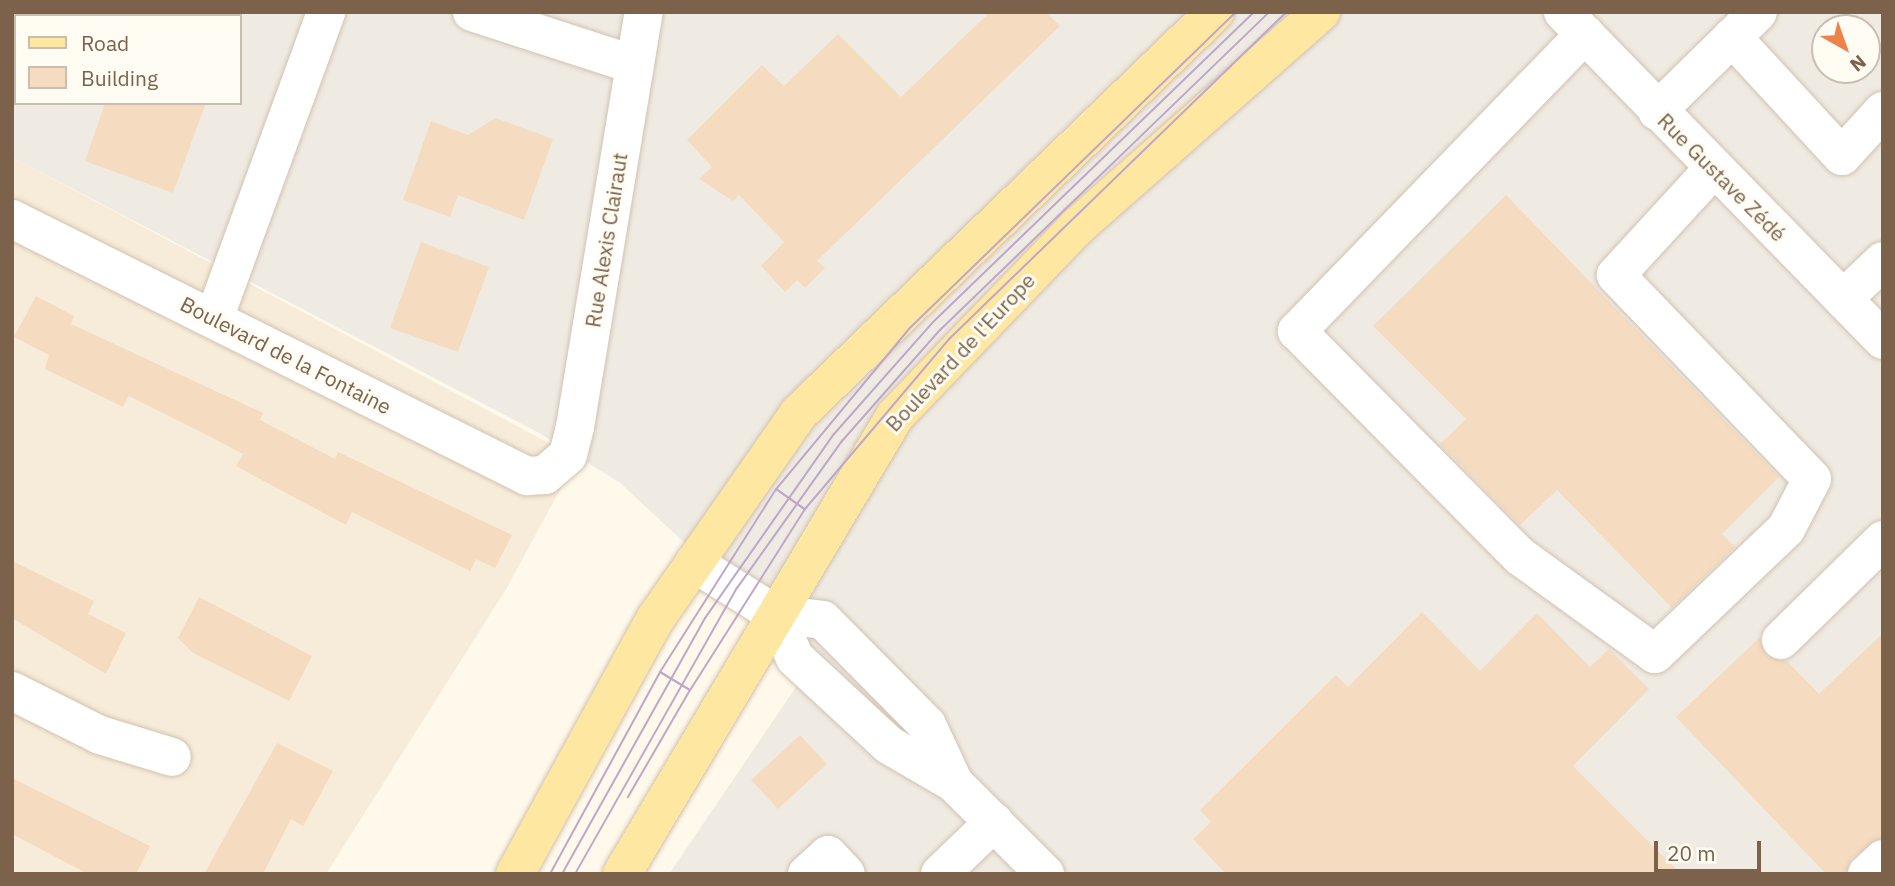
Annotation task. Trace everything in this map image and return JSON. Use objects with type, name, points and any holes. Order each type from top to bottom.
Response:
[{"type":"main road","points":[[515,874],[656,618],[799,413],[1215,12]]},
{"type":"main road","name":"Boulevard de l'Europe","points":[[622,874],[895,416],[1078,226],[1321,12]]},
{"type":"street","points":[[215,316],[326,12]]},
{"type":"street","points":[[472,12],[635,65]]},
{"type":"street","name":"Rue Alexis Clairaut","points":[[559,464],[576,427],[644,12]]},
{"type":"street","points":[[1574,23],[1297,331],[1521,557],[1656,654],[1786,529],[1812,479],[1616,275],[1714,168]]},
{"type":"street","name":"Rue Gustave Zédé","points":[[1574,23],[1883,340]]},
{"type":"street","points":[[1657,111],[1745,25],[1842,156],[1883,111]]},
{"type":"street","name":"Boulevard de la Fontaine","points":[[12,219],[215,316],[527,476],[545,475],[559,464]]},
{"type":"street","points":[[1843,299],[1883,261]]},
{"type":"street","points":[[1781,640],[1883,540]]},
{"type":"street","points":[[694,563],[775,614],[823,620],[927,725],[954,783],[1045,874]]},
{"type":"street","points":[[12,691],[100,735],[172,757]]},
{"type":"street","points":[[940,874],[994,822]]},
{"type":"street","points":[[807,874],[828,855],[846,874]]},
{"type":"street","points":[[1867,874],[1883,859]]},
{"type":"shaded area","points":[[12,12],[1883,12],[1883,874],[669,874],[813,662],[619,482],[539,433],[12,157]]},
{"type":"shaded area","points":[[12,157],[577,458],[508,586],[326,874],[12,874]]},
{"type":"building","points":[[990,12],[1046,12],[1060,26],[817,261],[825,268],[805,288],[797,280],[785,292],[761,266],[784,242],[739,195],[733,201],[699,179],[712,167],[687,140],[762,65],[784,86],[838,34],[901,97]]},
{"type":"building","points":[[104,105],[205,105],[173,193],[85,161]]},
{"type":"building","points":[[496,118],[553,139],[524,220],[458,195],[450,217],[403,200],[431,121],[468,135]]},
{"type":"building","points":[[1506,195],[1779,477],[1722,534],[1735,547],[1672,608],[1557,490],[1520,525],[1440,444],[1466,419],[1373,326]]},
{"type":"building","points":[[421,242],[489,267],[458,352],[390,328]]},
{"type":"building","points":[[36,296],[74,316],[71,324],[263,413],[260,420],[335,459],[338,452],[512,535],[495,568],[476,559],[470,571],[352,512],[346,525],[236,466],[243,454],[205,434],[129,396],[123,407],[45,369],[49,355],[14,337]]},
{"type":"building","points":[[12,561],[94,601],[88,614],[126,633],[106,674],[12,618]]},
{"type":"building","points":[[199,597],[312,656],[289,701],[193,653],[178,638]]},
{"type":"building","points":[[1422,612],[1480,671],[1537,613],[1590,667],[1609,649],[1649,689],[1573,766],[1681,874],[1226,874],[1193,839],[1211,822],[1200,810],[1336,675],[1348,687]]},
{"type":"building","points":[[1883,633],[1883,837],[1852,858],[1845,874],[1826,874],[1676,717],[1760,637],[1766,656],[1787,661],[1819,694]]},
{"type":"building","points":[[800,735],[827,764],[778,809],[751,780]]},
{"type":"building","points":[[277,743],[333,771],[303,826],[291,819],[263,874],[204,874]]},
{"type":"building","points":[[12,778],[150,846],[136,874],[88,874],[12,834]]},
{"type":"tram line","points":[[1236,12],[909,329],[776,489],[805,509],[949,339],[1286,12]]},
{"type":"tram line","points":[[562,874],[705,618],[834,434],[933,322],[1254,12]]},
{"type":"tram line","points":[[575,874],[737,588],[842,441],[940,330],[1269,12]]},
{"type":"tram line","points":[[776,489],[805,509],[690,690],[660,672],[776,489]]},
{"type":"tram line","points":[[550,874],[660,672],[690,690],[628,797]]}]
